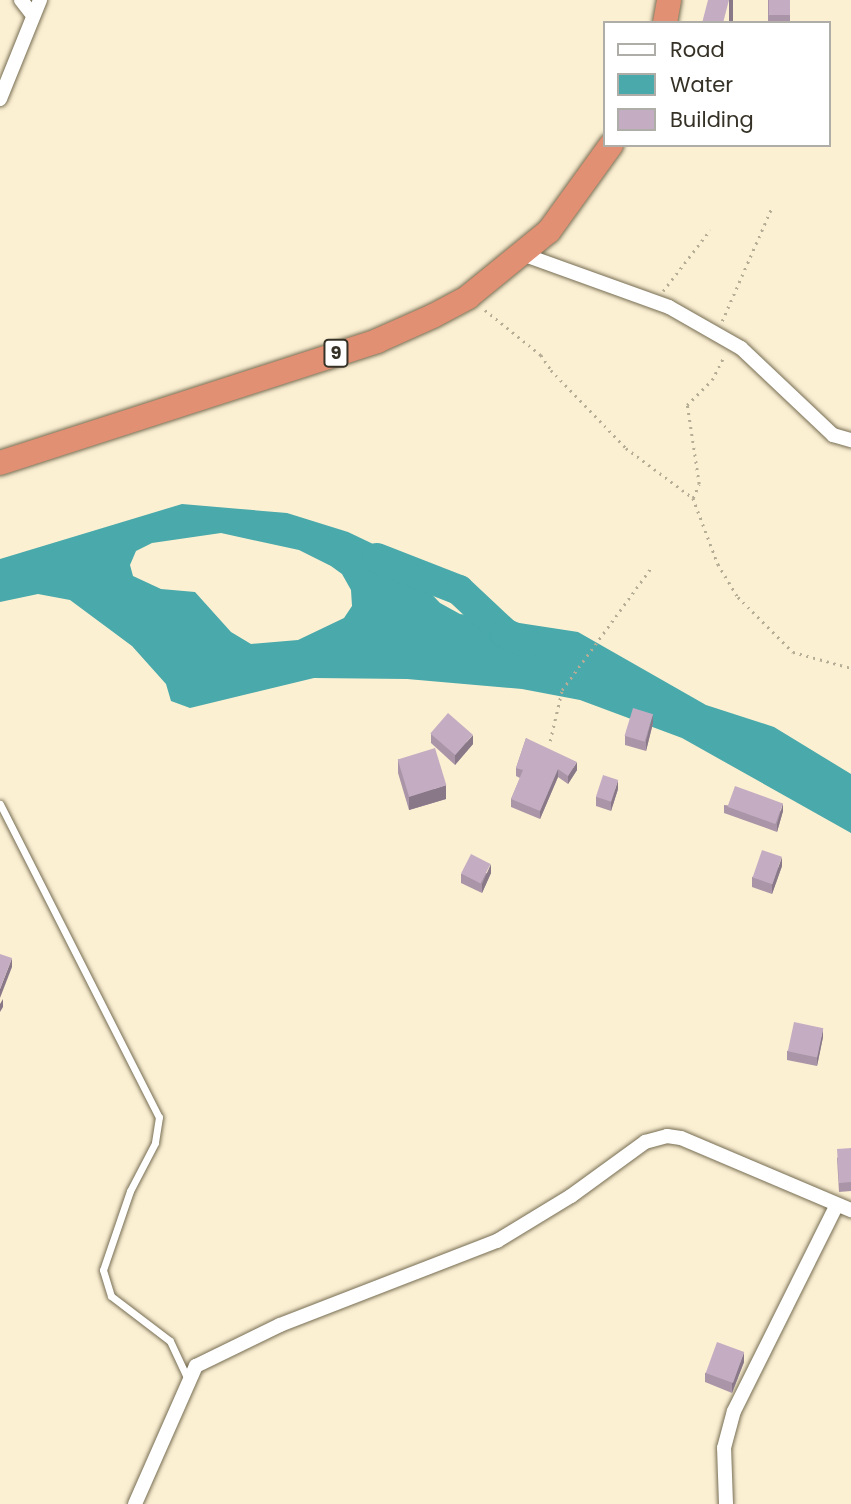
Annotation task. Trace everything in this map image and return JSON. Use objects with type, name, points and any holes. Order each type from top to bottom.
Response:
[{"type":"highway","points":[[665,21],[669,0]]},
{"type":"highway","name":"9","points":[[0,463],[377,341],[468,297],[522,254],[574,201],[610,147]]},
{"type":"street","points":[[21,0],[32,14]]},
{"type":"street","points":[[0,99],[32,14],[40,0]]},
{"type":"street","points":[[522,254],[655,301],[716,334],[754,359],[833,435],[851,440]]},
{"type":"street","points":[[135,1504],[187,1377],[212,1354],[497,1241],[571,1196],[625,1154],[660,1137],[681,1138],[836,1206],[851,1210]]},
{"type":"street","points":[[726,1504],[722,1465],[734,1411],[836,1206]]},
{"type":"lane","points":[[0,804],[159,1117],[155,1143],[131,1191],[103,1270],[111,1296],[170,1341],[187,1377]]},
{"type":"path","points":[[694,498],[699,484],[687,405],[722,364],[724,352],[716,334],[742,265],[772,207]]},
{"type":"path","points":[[655,301],[710,230]]},
{"type":"path","points":[[468,297],[541,355],[558,379],[626,448],[694,498],[718,564],[738,597],[793,652],[851,668]]},
{"type":"path","points":[[550,741],[562,690],[651,568]]},
{"type":"water","points":[[182,504],[287,513],[348,532],[392,553],[440,603],[460,614],[578,632],[706,705],[774,727],[851,774],[851,833],[682,738],[580,700],[522,689],[407,679],[314,678],[190,708],[171,701],[166,684],[132,646],[70,600],[38,594],[0,602],[0,559]],"holes":[[[221,533],[299,550],[342,574],[351,590],[352,606],[344,618],[298,640],[251,644],[231,632],[195,592],[161,589],[133,576],[130,565],[136,551],[152,543]]]},
{"type":"building","points":[[708,0],[729,0],[724,21],[703,21]]},
{"type":"building","points":[[769,0],[790,0],[790,15],[769,15]]},
{"type":"building","points":[[633,708],[653,714],[645,742],[625,736]]},
{"type":"building","points":[[448,713],[473,735],[455,755],[430,733]]},
{"type":"building","points":[[526,738],[577,762],[568,776],[558,769],[540,811],[511,799],[523,770],[516,768]]},
{"type":"building","points":[[435,748],[446,785],[409,797],[398,759]]},
{"type":"building","points":[[603,775],[618,780],[611,802],[596,797]]},
{"type":"building","points":[[735,786],[783,803],[775,824],[727,807]]},
{"type":"building","points":[[762,850],[782,857],[772,884],[753,877]]},
{"type":"building","points":[[471,854],[491,864],[481,884],[461,874]]},
{"type":"building","points":[[0,954],[12,958],[0,989]]},
{"type":"building","points":[[794,1022],[823,1028],[817,1058],[788,1051]]},
{"type":"building","points":[[851,1148],[851,1182],[839,1183],[837,1149]]},
{"type":"building","points":[[717,1342],[744,1352],[733,1383],[706,1373]]},
{"type":"waterway","points":[[377,558],[459,590],[505,633],[526,643]]}]
